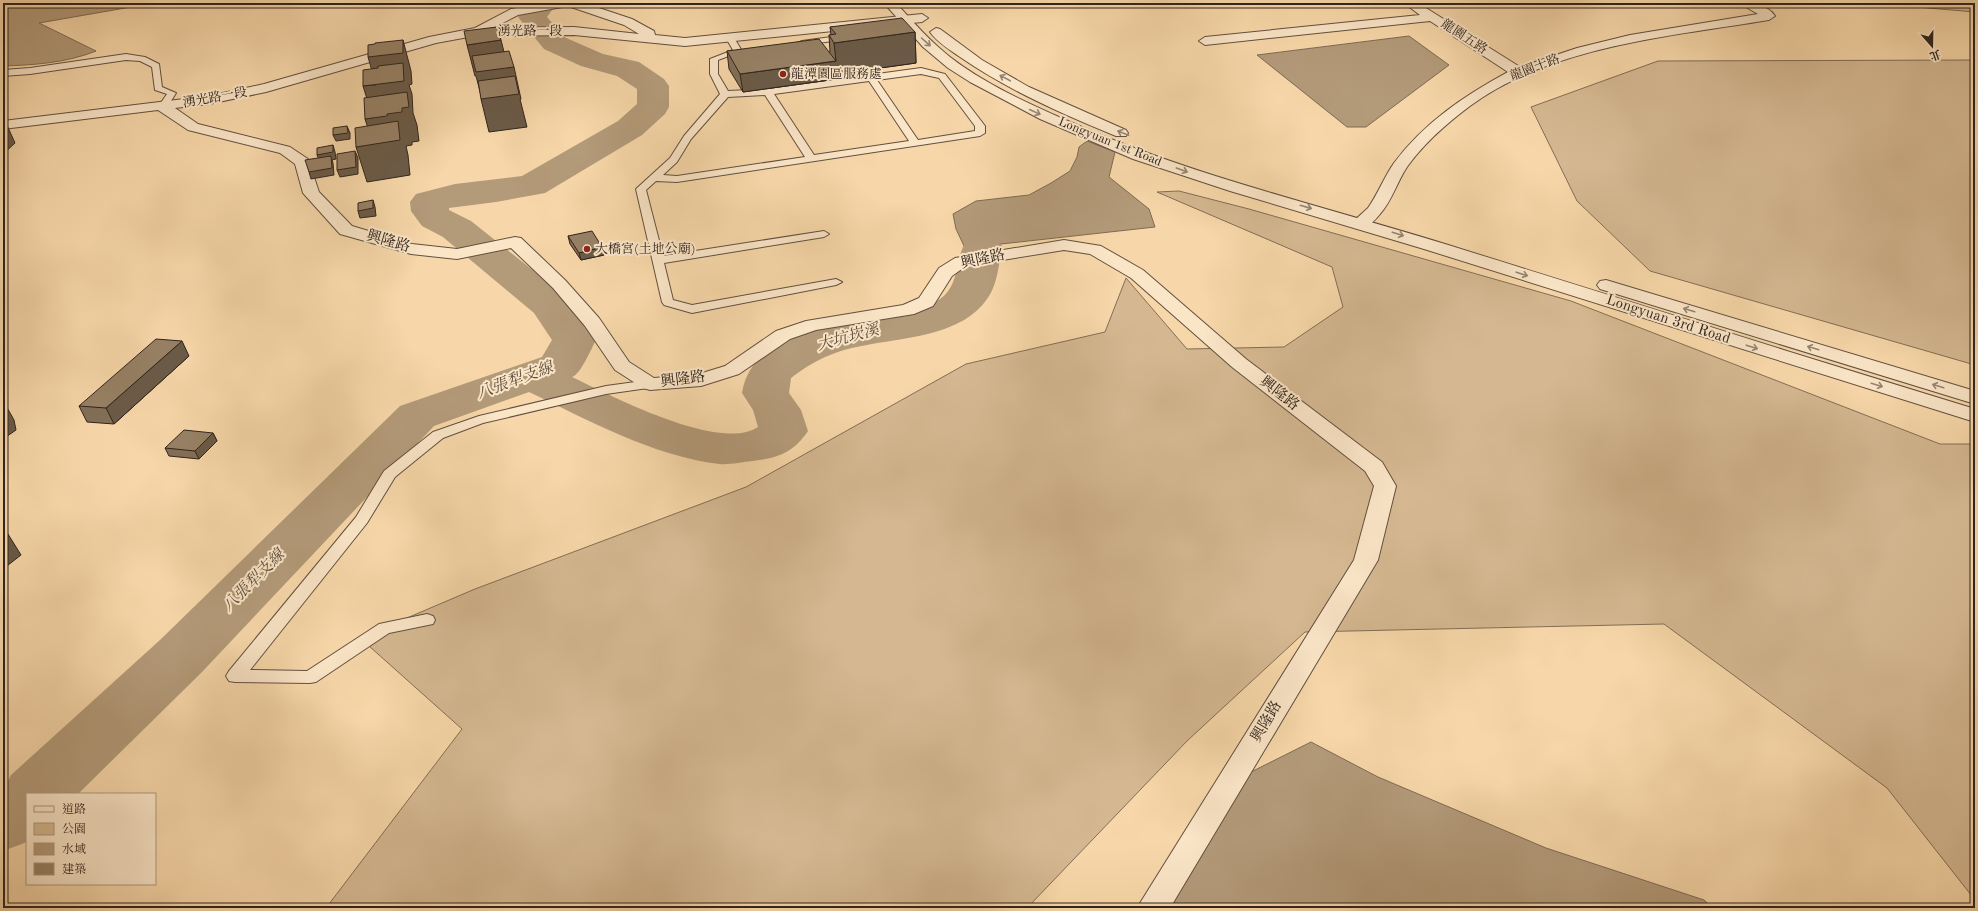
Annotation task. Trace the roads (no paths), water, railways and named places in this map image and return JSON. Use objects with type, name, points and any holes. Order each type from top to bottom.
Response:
[{"type":"street","points":[[474,32],[515,12],[565,3]]},
{"type":"street","points":[[572,3],[628,22],[661,40]]},
{"type":"street","name":"Longyuan 1st Road","points":[[890,3],[922,40],[952,65],[1005,96],[1087,135],[1190,173],[1365,213]]},
{"type":"street","name":"Longyuan 1st Road","points":[[910,3],[922,18],[952,46],[980,64],[1047,100],[1136,138]]},
{"type":"street","name":"龍園五路","points":[[1410,3],[1518,72]]},
{"type":"street","name":"龍園十路","points":[[1365,213],[1420,141],[1446,117],[1476,95],[1518,72],[1582,51],[1630,39],[1769,16],[1745,3]]},
{"type":"street","points":[[1205,41],[1433,17]]},
{"type":"street","name":"湧光路一段","points":[[3,125],[163,107],[209,100],[266,88],[434,40],[474,32],[574,31],[685,42],[922,18]]},
{"type":"street","name":"興隆路","points":[[163,107],[194,127],[285,150],[302,162],[311,193],[346,230],[411,249],[457,254],[515,242],[564,289],[592,322],[622,366],[650,384],[701,380],[732,370],[783,336],[813,325],[907,310],[926,302],[945,272],[961,262],[1064,245],[1095,250],[1137,274],[1239,363],[1374,467],[1385,486],[1366,560],[1153,908]]},
{"type":"street","name":"Longyuan 3rd Road","points":[[1365,213],[1594,281],[1975,398]]},
{"type":"street","name":"Longyuan 3rd Road","points":[[1365,213],[1975,416]]},
{"type":"lane","points":[[793,44],[856,36]]},
{"type":"lane","points":[[725,94],[714,74],[714,60],[742,50],[730,38]]},
{"type":"lane","points":[[3,73],[30,71],[126,57],[142,60],[156,66],[158,88],[172,93],[163,107]]},
{"type":"lane","points":[[653,178],[677,179],[980,133],[980,126],[942,76],[921,70],[768,92],[725,94],[687,138],[674,160],[653,178],[641,189],[668,302],[692,309],[836,282]]},
{"type":"lane","points":[[871,77],[916,143]]},
{"type":"lane","points":[[768,92],[811,158]]},
{"type":"lane","points":[[659,260],[824,234]]},
{"type":"lane","points":[[427,620],[385,628],[310,677],[235,676],[362,520],[389,474],[438,435],[479,420],[606,390],[650,384]]},
{"type":"water","points":[[34,3],[154,3],[39,23],[96,51],[62,61],[3,66],[3,8]]},
{"type":"water","points":[[1409,36],[1449,65],[1366,127],[1347,127],[1257,55]]},
{"type":"water","points":[[1087,141],[1115,152],[1109,177],[1149,209],[1155,227],[965,248],[956,229],[953,214],[976,201],[1029,195],[1070,171],[1077,157],[1079,147]]},
{"type":"water","points":[[1311,742],[1378,777],[1546,848],[1704,900],[1713,908],[1165,908],[1227,784]]},
{"type":"waterway","name":"八張犁支線","points":[[36,793],[181,656],[417,416],[559,366],[574,340],[549,304],[457,229],[435,218],[430,211],[429,202],[455,195],[496,191],[532,185],[630,128],[653,107],[653,86],[628,69],[592,60],[554,43],[532,17],[543,3]]},
{"type":"waterway","name":"大坑崁溪","points":[[532,376],[624,419],[680,440],[720,449],[766,444],[784,431],[777,410],[765,393],[767,379],[772,371],[799,351],[824,342],[931,319],[952,310],[968,296],[971,291],[982,246]]},
{"type":"waterway","name":"八張犁支線","points":[[3,822],[26,803]]},
{"type":"place","name":"龍潭園區服務處","points":[[783,74]]},
{"type":"place","name":"大橋宮(土地公廟)","points":[[587,249]]}]
